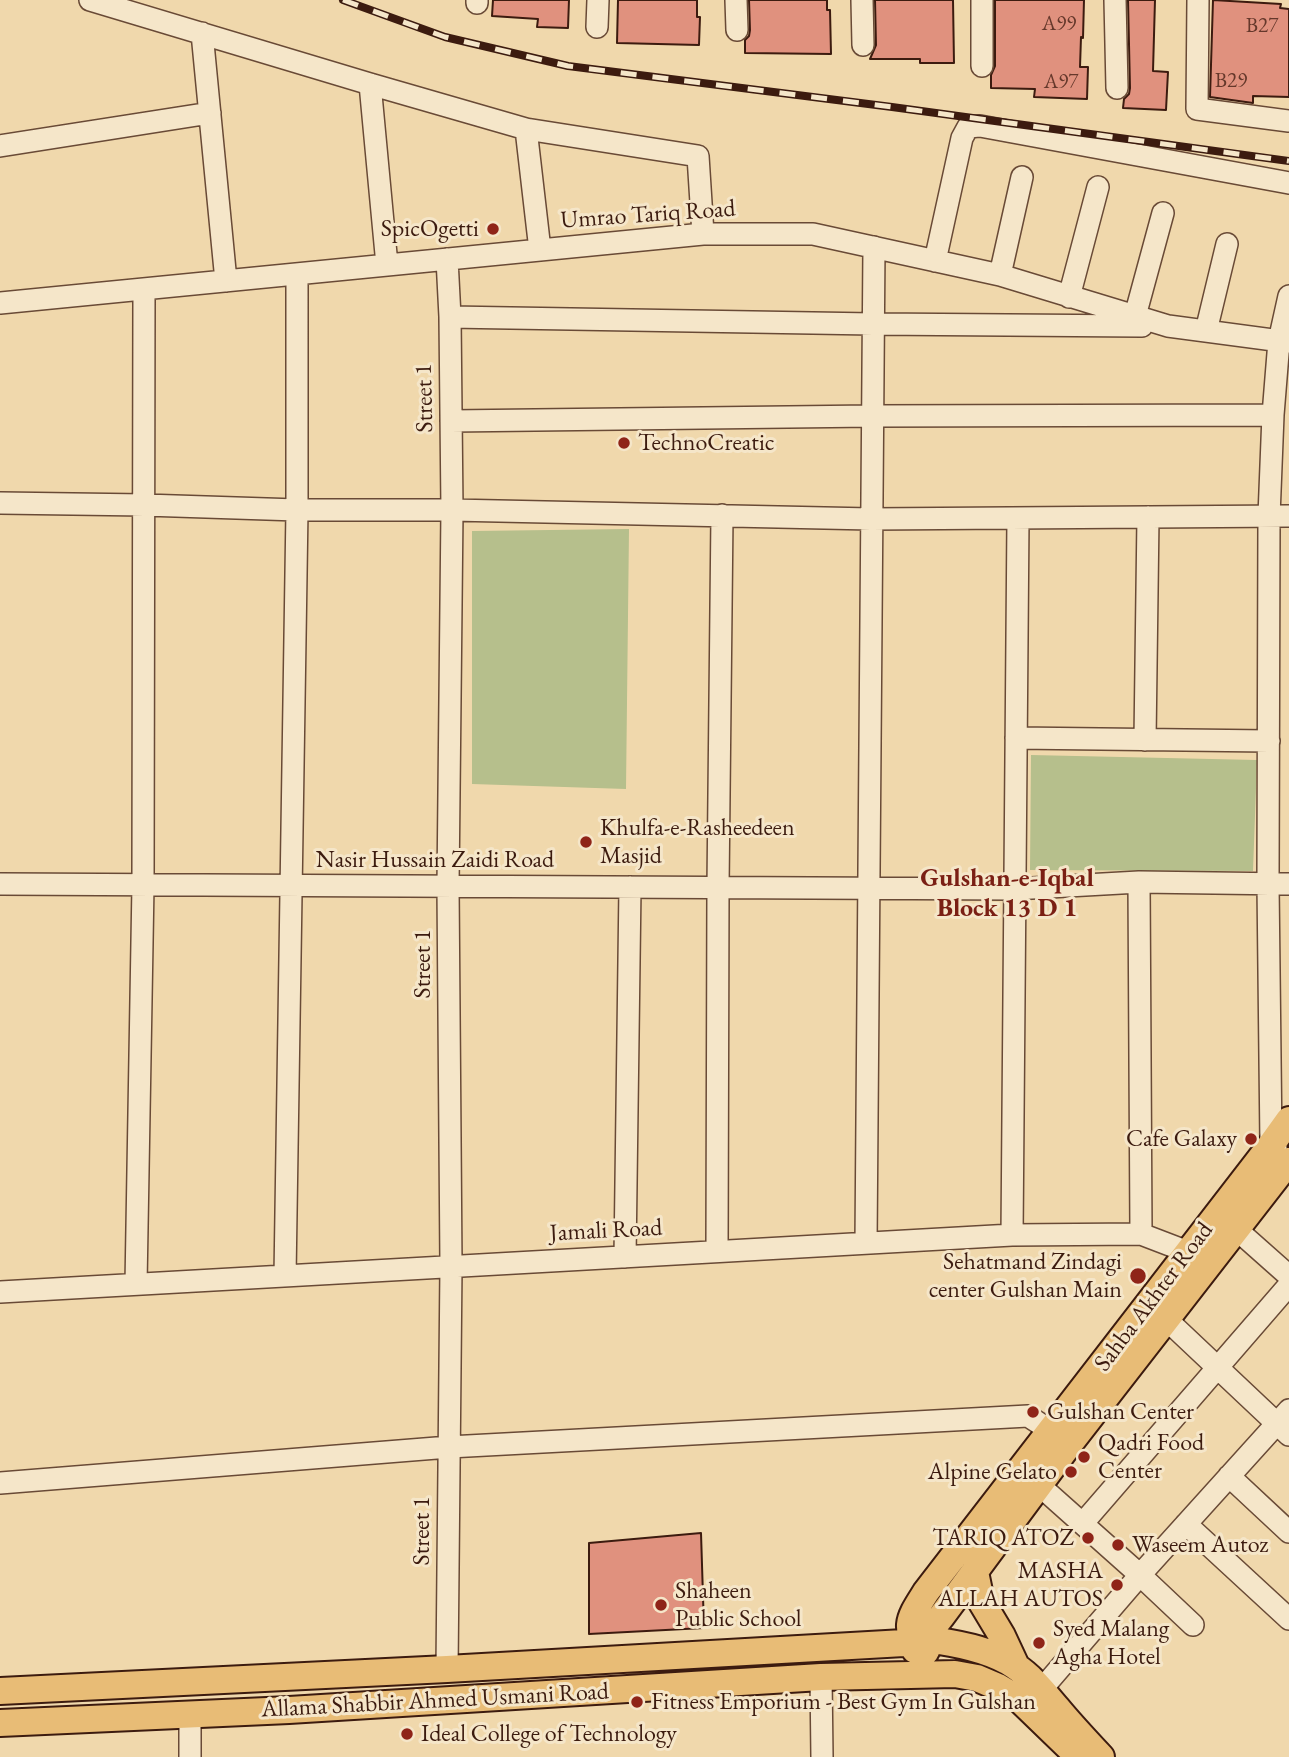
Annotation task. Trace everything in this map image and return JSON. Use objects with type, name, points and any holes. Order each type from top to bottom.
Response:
[{"type":"main road","name":"Sahba Akhter Road","points":[[919,1643],[909,1628],[909,1622],[926,1592],[1166,1319],[1198,1260],[1236,1229],[1283,1155],[1289,1120]]},
{"type":"main road","name":"Sahba Akhter Road","points":[[884,1676],[919,1643],[975,1572],[1039,1485],[1061,1437],[1283,1155]]},
{"type":"main road","points":[[975,1572],[981,1601],[1016,1666],[1101,1757]]},
{"type":"main road","name":"Allama Shabbir Ahmed Usmani Road","points":[[0,1691],[919,1643],[958,1644],[999,1657],[1016,1666]]},
{"type":"main road","points":[[919,1643],[955,1674],[977,1678],[1020,1700],[1078,1757]]},
{"type":"main road","name":"Allama Shabbir Ahmed Usmani Road","points":[[0,1723],[190,1715],[821,1677],[955,1674]]},
{"type":"street","points":[[90,0],[526,128],[698,156],[703,234]]},
{"type":"street","points":[[597,27],[598,0]]},
{"type":"street","points":[[736,0],[737,30]]},
{"type":"street","points":[[863,0],[863,45]]},
{"type":"street","points":[[982,0],[982,66]]},
{"type":"street","points":[[1115,0],[1116,88]]},
{"type":"street","points":[[1198,0],[1197,109],[1289,121]]},
{"type":"street","points":[[202,33],[226,281]]},
{"type":"street","points":[[370,84],[387,265]]},
{"type":"street","points":[[0,146],[209,113]]},
{"type":"street","points":[[935,261],[962,138],[968,127],[980,126],[1289,183]]},
{"type":"street","points":[[526,128],[540,250]]},
{"type":"street","points":[[1000,275],[1023,177]]},
{"type":"street","points":[[1069,297],[1098,187]]},
{"type":"street","points":[[1135,316],[1163,214]]},
{"type":"street","name":"Umrao Tariq Road","points":[[0,303],[703,234],[813,234],[1000,275],[1168,326],[1284,342]]},
{"type":"street","points":[[1206,331],[1227,244]]},
{"type":"street","points":[[866,1243],[874,247]]},
{"type":"street","name":"Street 1","points":[[447,259],[452,510],[448,886],[451,1266],[447,1669]]},
{"type":"street","points":[[285,1276],[297,510],[297,274]]},
{"type":"street","points":[[136,1284],[143,885],[144,289]]},
{"type":"street","points":[[1283,1155],[1279,884],[1269,741],[1279,516],[1273,415],[1289,296]]},
{"type":"street","points":[[450,317],[1168,326]]},
{"type":"street","points":[[451,421],[1273,415]]},
{"type":"street","points":[[0,503],[871,519],[1279,516]]},
{"type":"street","points":[[718,1251],[722,516]]},
{"type":"street","points":[[1146,740],[1148,517]]},
{"type":"street","points":[[1012,1235],[1018,518]]},
{"type":"street","points":[[1016,738],[1269,741]]},
{"type":"street","points":[[1139,882],[1141,1234]]},
{"type":"street","name":"Nasir Hussain Zaidi Road","points":[[0,884],[1014,889],[1139,882],[1279,884]]},
{"type":"street","points":[[625,1256],[630,887]]},
{"type":"street","points":[[1236,1229],[1289,1276]]},
{"type":"street","name":"Jamali Road","points":[[0,1292],[1012,1235],[1141,1234],[1198,1260]]},
{"type":"street","points":[[1083,1523],[1289,1285]]},
{"type":"street","points":[[1041,1690],[1229,1476],[1285,1423],[1218,1368],[1166,1319]]},
{"type":"street","points":[[0,1483],[449,1447],[1028,1416],[1061,1437]]},
{"type":"street","points":[[1229,1476],[1289,1532]]},
{"type":"street","points":[[1039,1485],[1193,1625]]},
{"type":"street","points":[[1186,1524],[1289,1619]]},
{"type":"street","points":[[821,1677],[822,1757]]},
{"type":"street","points":[[190,1715],[190,1757]]},
{"type":"green space","points":[[629,529],[626,789],[472,784],[472,531]]},
{"type":"green space","points":[[1031,755],[1257,760],[1253,871],[1030,870]]},
{"type":"building","points":[[493,0],[569,0],[568,28],[537,27],[538,19],[492,16]]},
{"type":"building","points":[[618,0],[697,0],[697,17],[700,17],[699,45],[617,43]]},
{"type":"building","points":[[749,0],[827,0],[827,10],[830,10],[831,54],[745,53],[745,40],[750,30]]},
{"type":"building","points":[[875,0],[953,0],[954,63],[920,63],[920,59],[870,59],[876,45]]},
{"type":"building","points":[[995,0],[1084,0],[1080,67],[1088,67],[1087,99],[1034,97],[1035,89],[991,88],[991,75],[995,66]]},
{"type":"building","points":[[1128,0],[1155,0],[1153,71],[1168,72],[1166,110],[1123,108],[1130,88]]},
{"type":"building","points":[[1213,0],[1281,4],[1280,8],[1289,9],[1289,97],[1253,96],[1253,103],[1210,97]]},
{"type":"building","name":"Shaheen Public School","points":[[701,1533],[704,1628],[589,1634],[589,1543]]},
{"type":"railway","points":[[343,0],[445,37],[568,66],[1289,161]]},
{"type":"place","name":"SpicOgetti","points":[[493,229]]},
{"type":"place","name":"TechnoCreatic","points":[[624,443]]},
{"type":"place","name":"Khulfa-e-Rasheedeen Masjid","points":[[586,842]]},
{"type":"place","name":"Cafe Galaxy","points":[[1251,1139]]},
{"type":"place","name":"Sehatmand Zindagi center Gulshan Main","points":[[1138,1276]]},
{"type":"place","name":"Gulshan Center","points":[[1033,1412]]},
{"type":"place","name":"Qadri Food Center","points":[[1084,1457]]},
{"type":"place","name":"Alpine Gelato","points":[[1071,1472]]},
{"type":"place","name":"TARIQ ATOZ","points":[[1088,1538]]},
{"type":"place","name":"Waseem Autoz","points":[[1118,1545]]},
{"type":"place","name":"MASHA ALLAH AUTOS","points":[[1117,1585]]},
{"type":"place","name":"Shaheen Public School","points":[[661,1605]]},
{"type":"place","name":"Syed Malang Agha Hotel","points":[[1039,1643]]},
{"type":"place","name":"Fitness Emporium - Best Gym In Gulshan","points":[[637,1702]]},
{"type":"place","name":"Ideal College of Technology","points":[[407,1734]]},
{"type":"district","name":"Gulshan-e-Iqbal Block 13 D 1","points":[[1007,894]]}]
